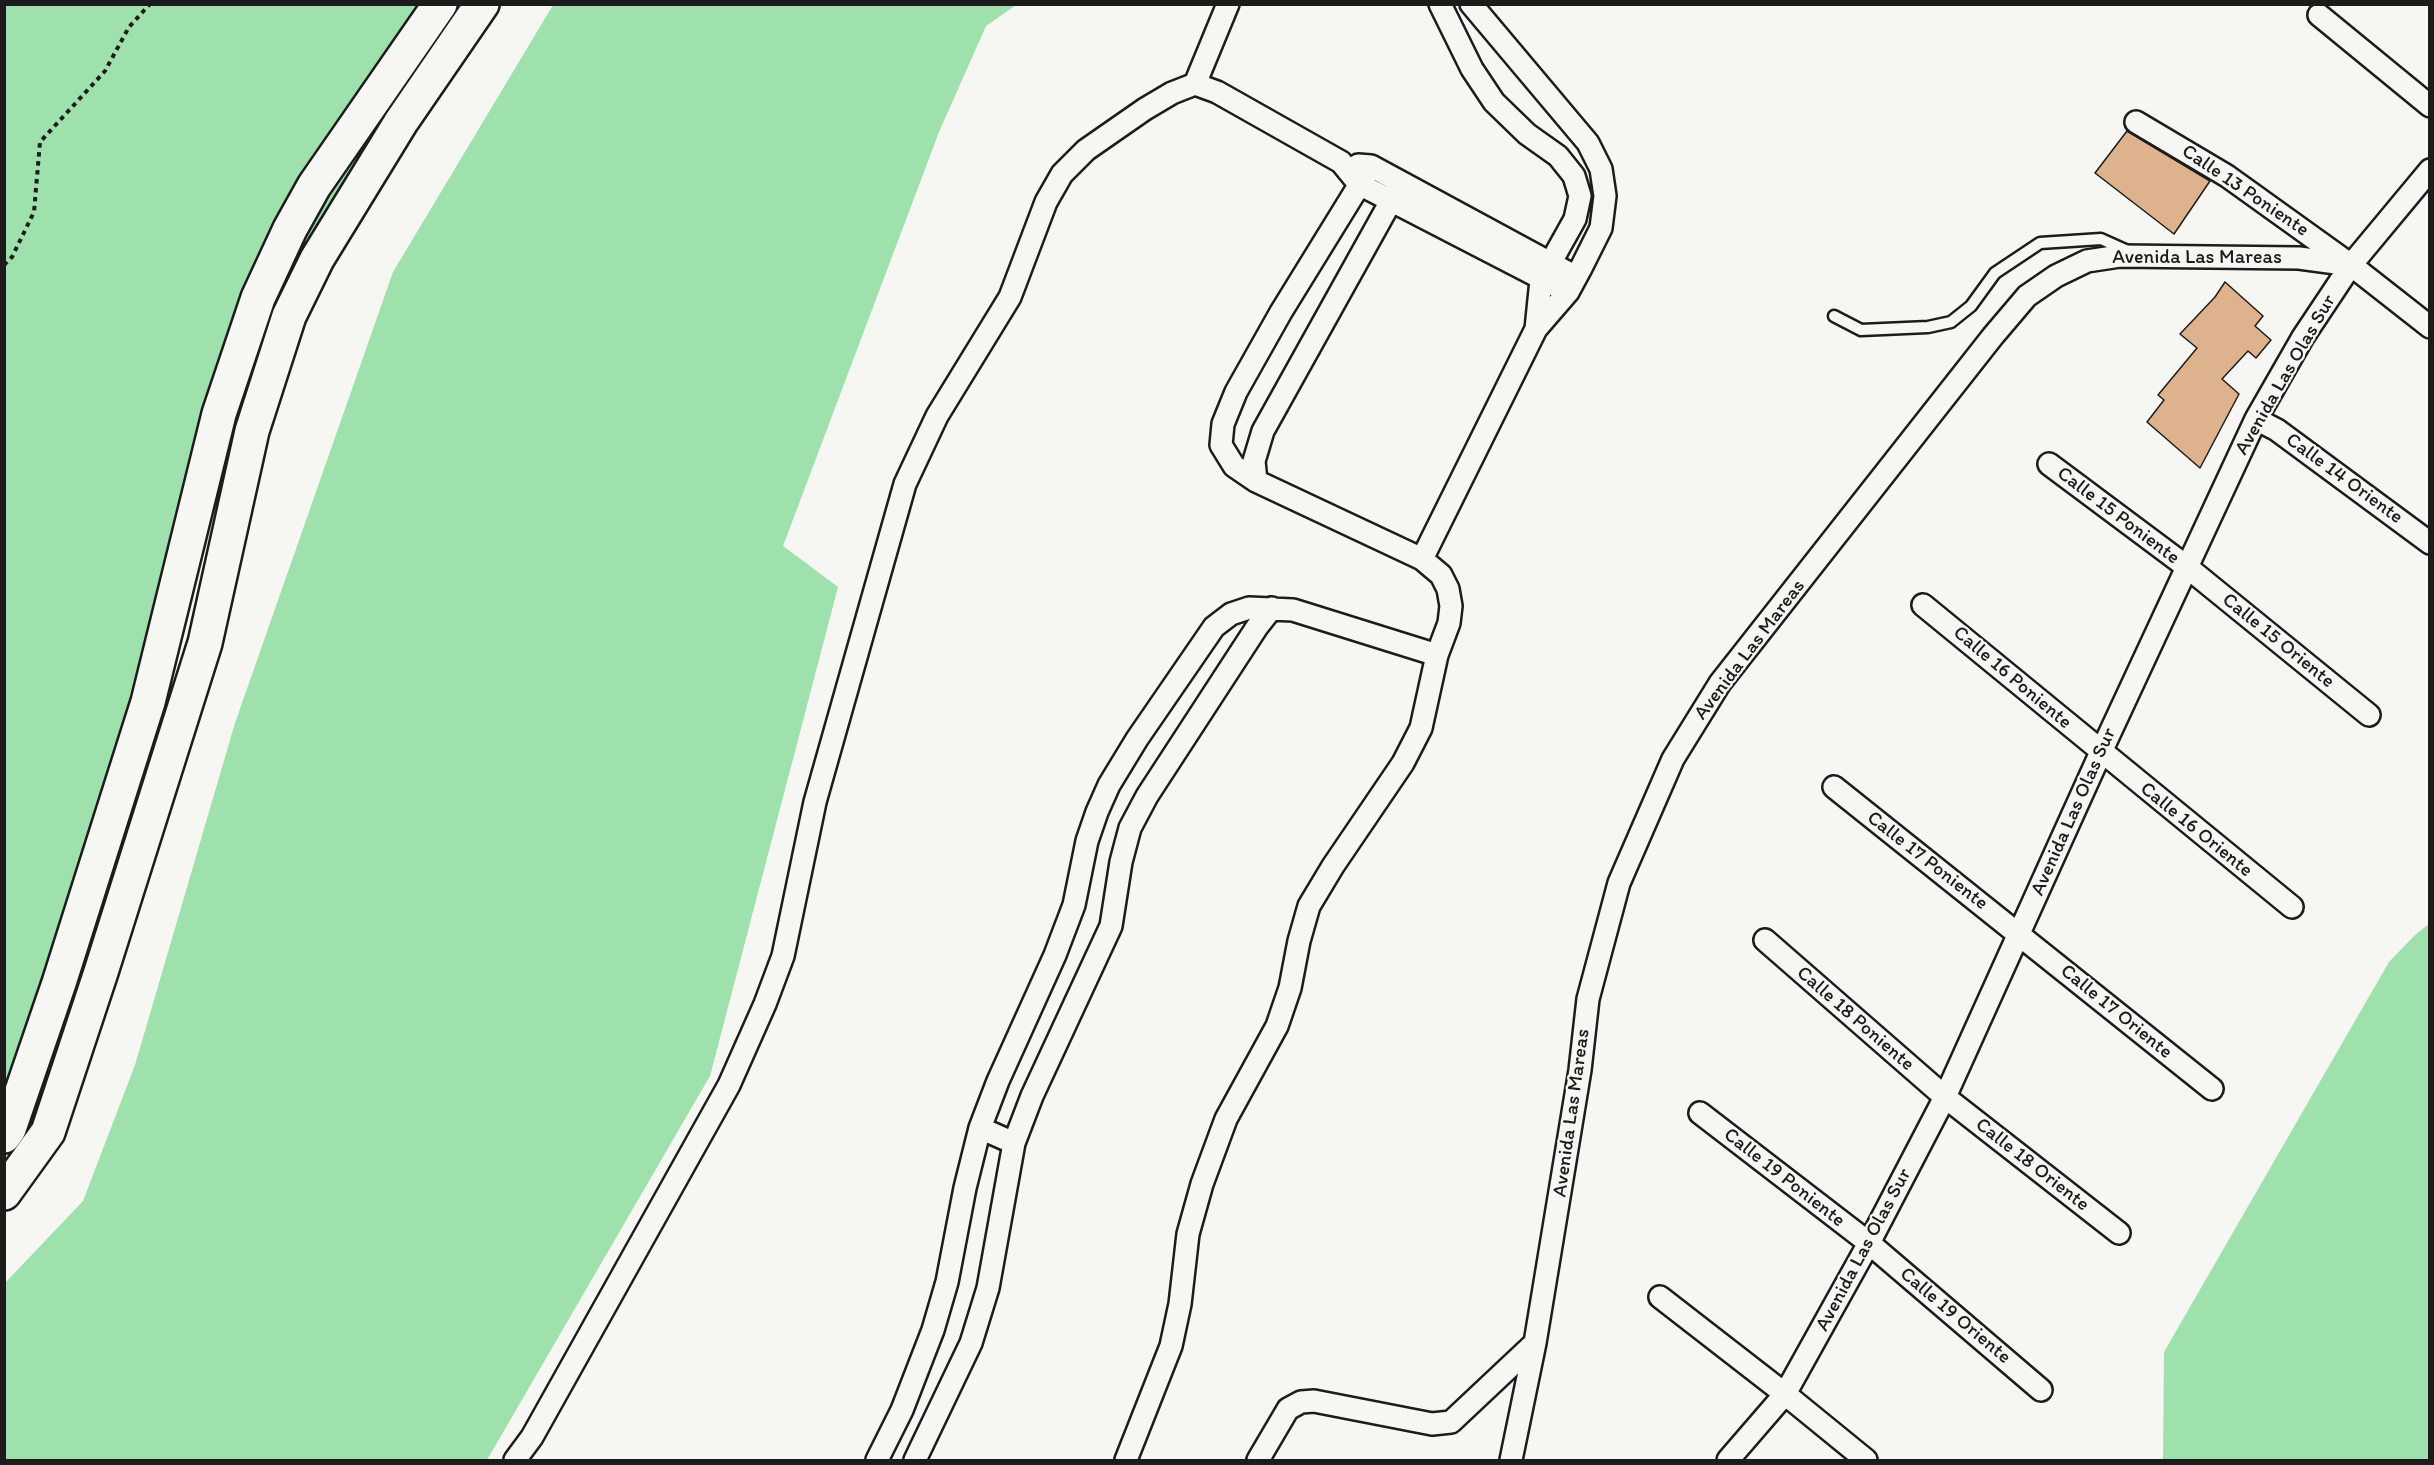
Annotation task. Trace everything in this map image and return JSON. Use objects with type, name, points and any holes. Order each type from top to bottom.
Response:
[{"type":"highway","points":[[4,1136],[9,1129],[59,983],[148,702],[219,414],[258,298],[290,229],[314,186],[440,4]]},
{"type":"highway","points":[[4,1193],[48,1132],[101,972],[205,643],[252,431],[290,316],[317,259],[401,122],[482,4]]},
{"type":"street","points":[[1195,84],[1228,4]]},
{"type":"street","points":[[1440,4],[1472,69],[1494,102],[1527,134],[1558,156],[1574,176],[1580,196],[1575,219],[1545,272],[1536,329]]},
{"type":"street","points":[[1422,559],[1536,329],[1572,285],[1601,228],[1605,196],[1601,169],[1588,143],[1471,4]]},
{"type":"street","points":[[2319,15],[2430,106]]},
{"type":"street","points":[[515,1461],[532,1437],[729,1085],[765,1004],[783,956],[815,802],[906,484],[922,444],[1010,297],[1046,202],[1062,174],[1086,150],[1145,109],[1172,93],[1195,84],[1217,92],[1341,162],[1359,184],[1396,192],[1572,285]]},
{"type":"street","name":"Calle 13 Poniente","points":[[2136,122],[2227,176],[2351,265],[2430,327]]},
{"type":"street","points":[[1341,162],[1371,166],[1396,192]]},
{"type":"street","points":[[1125,1461],[1171,1346],[1180,1304],[1188,1234],[1202,1184],[1226,1119],[1277,1026],[1290,988],[1299,941],[1309,906],[1333,866],[1403,763],[1421,728],[1437,655],[1449,623],[1452,606],[1442,574],[1422,559],[1256,481],[1234,466],[1221,445],[1222,424],[1236,392],[1371,166]]},
{"type":"street","name":"Avenida Las Olas Sur","points":[[1728,1461],[1785,1394],[1869,1243],[1945,1097],[2101,752],[2256,418],[2303,337],[2351,265],[2430,170]]},
{"type":"street","points":[[1256,481],[1254,461],[1263,431],[1396,192]]},
{"type":"street","name":"Avenida Las Mareas","points":[[1511,1461],[1535,1343],[1580,1071],[1588,999],[1619,883],[1673,759],[1720,683],[1936,407],[2027,296],[2056,276],[2087,261],[2120,256],[2299,258],[2351,265]]},
{"type":"street","name":"Calle 14 Oriente","points":[[2256,418],[2277,430],[2430,543]]},
{"type":"street","name":"Calle 15 Poniente","points":[[2049,464],[2187,567]]},
{"type":"street","name":"Calle 15 Oriente","points":[[2187,567],[2369,715]]},
{"type":"street","name":"Calle 16 Poniente","points":[[1923,605],[2101,752]]},
{"type":"street","points":[[877,1461],[902,1410],[933,1330],[947,1282],[965,1188],[980,1128],[998,1081],[1055,955],[1074,905],[1087,841],[1109,785],[1137,739],[1214,627],[1231,614],[1250,608],[1293,610],[1437,655]]},
{"type":"street","points":[[915,1461],[971,1343],[988,1288],[1014,1143],[1032,1096],[1111,926],[1121,862],[1130,828],[1147,796],[1257,627],[1272,608]]},
{"type":"street","name":"Calle 16 Oriente","points":[[2101,752],[2292,908]]},
{"type":"street","name":"Calle 17 Poniente","points":[[1834,787],[2020,934]]},
{"type":"street","name":"Calle 17 Oriente","points":[[2020,934],[2212,1089]]},
{"type":"street","name":"Calle 18 Poniente","points":[[1765,940],[1945,1097]]},
{"type":"street","name":"Calle 18 Oriente","points":[[1945,1097],[2119,1233]]},
{"type":"street","name":"Calle 19 Poniente","points":[[1700,1113],[1869,1243]]},
{"type":"street","points":[[980,1128],[1014,1143]]},
{"type":"street","name":"Calle 19 Oriente","points":[[1869,1243],[2041,1390]]},
{"type":"street","points":[[1660,1297],[1785,1394],[1866,1461]]},
{"type":"street","points":[[1258,1461],[1288,1409],[1301,1402],[1314,1401],[1432,1424],[1451,1422],[1535,1343]]},
{"type":"lane","points":[[1834,316],[1861,330],[1928,327],[1951,322],[1971,306],[1995,273],[2040,243],[2100,239],[2141,256]]},
{"type":"path","points":[[4,265],[12,257],[34,212],[40,142],[105,71],[129,27],[150,4]]},
{"type":"green space","points":[[5,5],[470,5],[269,316],[190,576],[85,955],[50,1068],[5,1160]]},
{"type":"green space","points":[[553,5],[1016,5],[986,26],[939,132],[783,546],[838,587],[710,1076],[487,1460],[5,1460],[5,1283],[83,1201],[135,1065],[235,723],[393,272]]},
{"type":"green space","points":[[2429,924],[2429,1460],[2163,1460],[2164,1352],[2389,962]]},
{"type":"building","points":[[2127,131],[2210,181],[2174,234],[2095,173]]},
{"type":"building","points":[[2225,282],[2263,316],[2255,326],[2271,340],[2256,358],[2248,351],[2222,379],[2239,394],[2200,468],[2147,422],[2164,400],[2158,395],[2197,348],[2180,334],[2215,297]]}]
